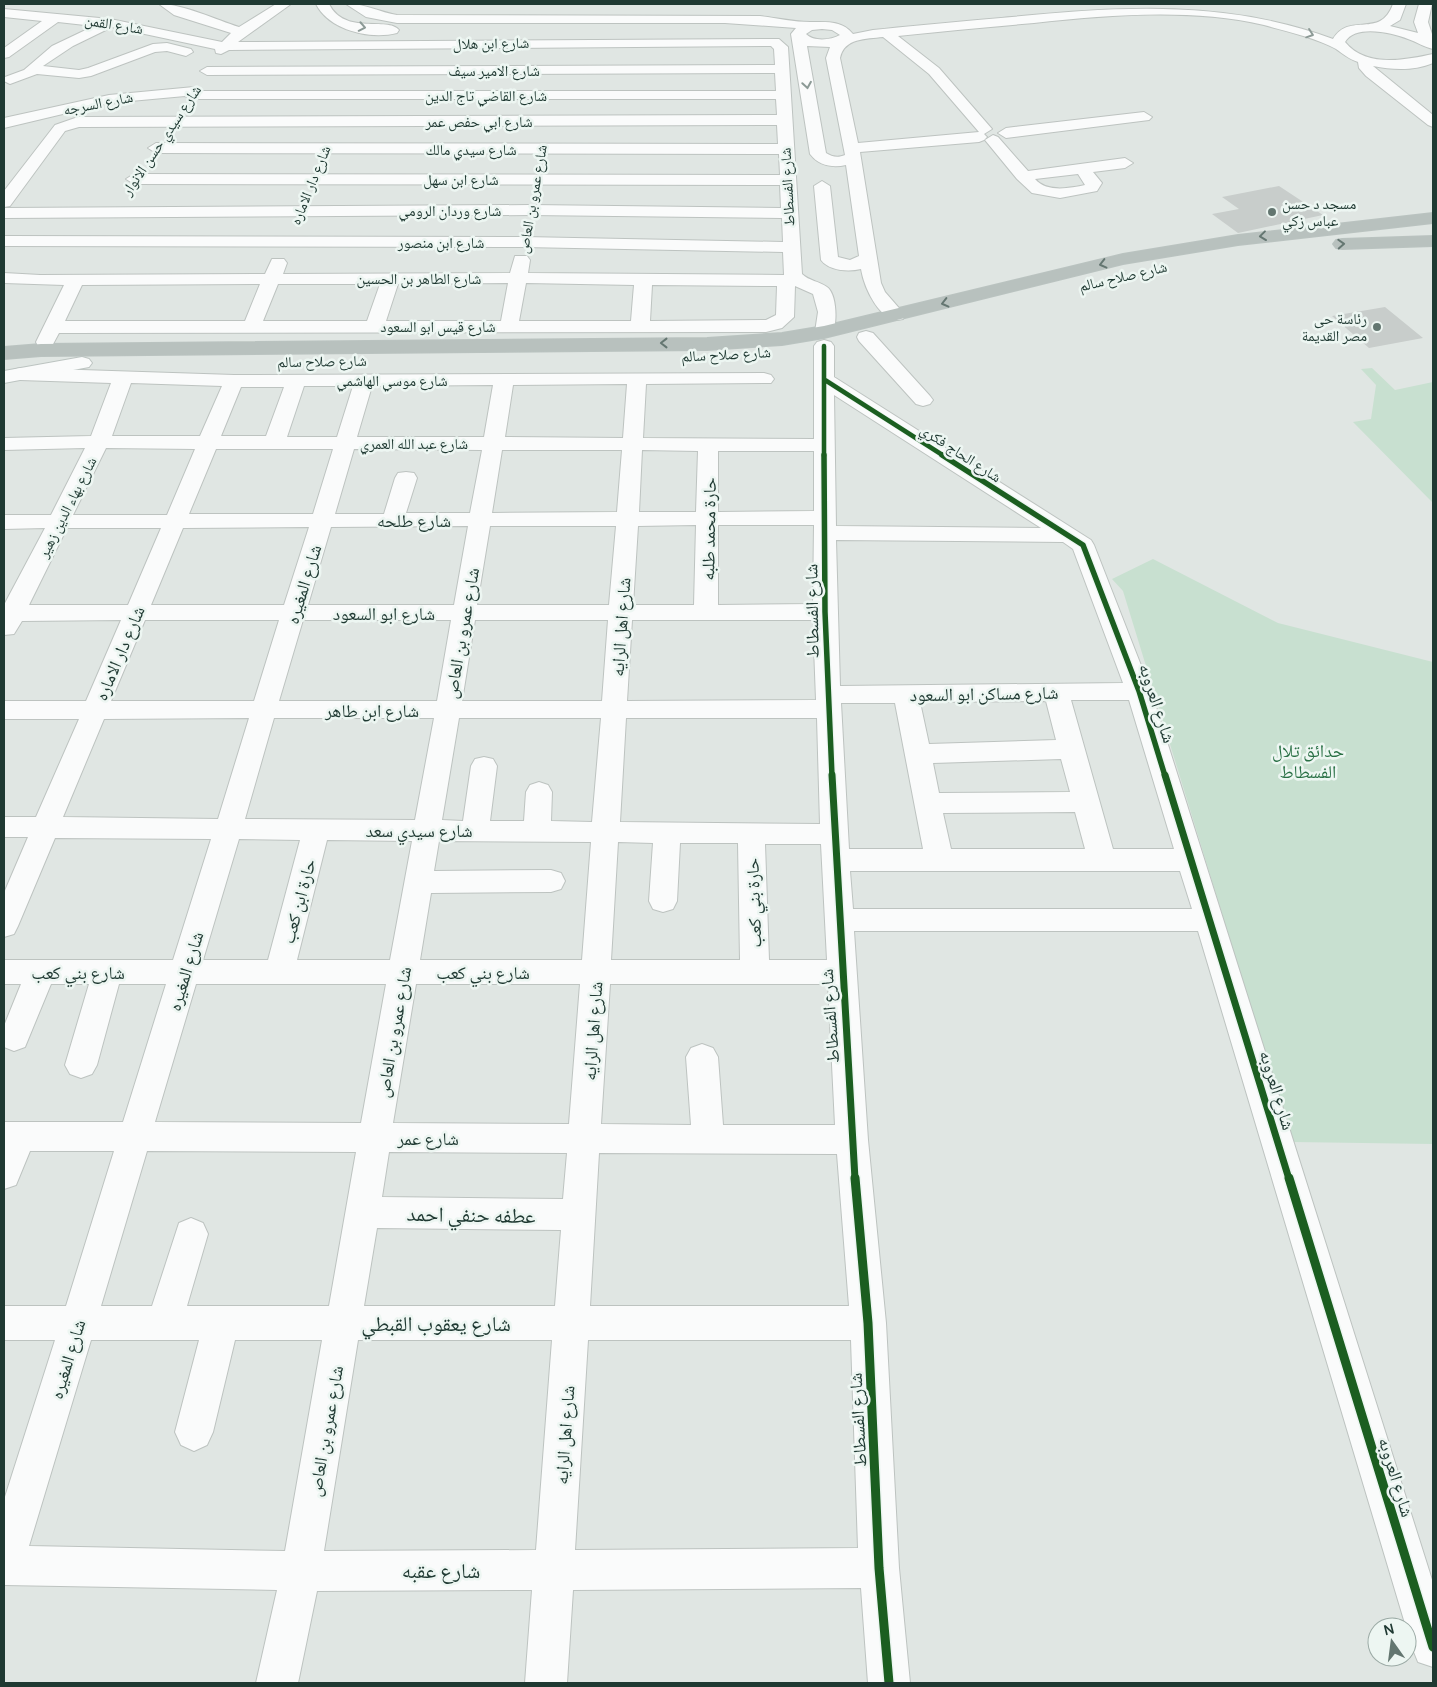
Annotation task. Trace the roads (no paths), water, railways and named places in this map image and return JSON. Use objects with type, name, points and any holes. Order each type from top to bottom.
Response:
[{"type":"highway","name":"شارع صلاح سالم","points":[[82,363],[711,357],[824,339],[896,315],[1123,259],[1272,235],[1433,218]]},
{"type":"highway","points":[[1398,222],[1426,241]]},
{"type":"highway","name":"شارع صلاح سالم","points":[[10,364],[41,350],[707,344],[782,339],[866,337],[1197,260],[1303,247],[1426,241]]},
{"type":"street","points":[[31,15],[44,4]]},
{"type":"street","name":"شارع سيدي حسن الانوار","points":[[86,248],[156,148],[223,46],[240,32],[285,4]]},
{"type":"street","points":[[323,4],[324,9],[333,18],[360,27],[383,30],[438,25],[730,26],[767,27],[841,36],[887,33],[1094,7]]},
{"type":"street","points":[[353,4],[365,12],[379,16],[438,25]]},
{"type":"street","points":[[386,4],[419,8],[534,14],[744,19],[803,32]]},
{"type":"street","points":[[1145,4],[1236,9],[1314,21]]},
{"type":"street","points":[[1377,29],[1395,17],[1399,4]]},
{"type":"street","points":[[1426,4],[1422,22],[1431,43]]},
{"type":"street","points":[[162,5],[240,32]]},
{"type":"street","points":[[896,315],[874,289],[852,153],[833,58],[841,36],[872,26],[1094,7],[1239,16],[1289,27],[1340,46],[1349,53],[1365,59],[1412,71],[1433,58]]},
{"type":"street","points":[[74,18],[89,9]]},
{"type":"street","points":[[470,25],[534,14],[723,9],[777,13]]},
{"type":"street","name":"شارع القمن","points":[[4,13],[117,22],[223,46]]},
{"type":"street","points":[[7,80],[35,66],[54,51],[117,22],[140,15]]},
{"type":"street","points":[[4,55],[56,17]]},
{"type":"street","points":[[1331,25],[1352,31],[1377,29],[1406,32],[1431,43]]},
{"type":"street","points":[[120,39],[146,29]]},
{"type":"street","points":[[1340,46],[1338,39],[1352,31]]},
{"type":"street","points":[[803,32],[818,154],[825,160],[837,162],[852,153],[1144,118]]},
{"type":"street","points":[[887,33],[901,46],[934,70],[1034,188],[1044,192],[1088,189],[1094,182],[1082,168],[1125,163]]},
{"type":"street","points":[[4,38],[25,40]]},
{"type":"street","name":"شارع ابن هلال","points":[[223,46],[759,40]]},
{"type":"street","name":"شارع الفسطاط","points":[[759,40],[779,44],[788,180],[792,281],[821,291],[827,312],[824,339],[825,612],[835,847],[852,1140],[868,1323],[879,1568],[889,1683]]},
{"type":"street","name":"شارع عمرو بن العاص","points":[[509,326],[561,42]]},
{"type":"street","name":"شارع دار الاماره","points":[[252,326],[367,44]]},
{"type":"street","name":"شارع الامير سيف","points":[[35,66],[43,69],[86,73],[153,48],[162,47],[211,66],[262,71],[781,69]]},
{"type":"street","points":[[100,54],[122,61]]},
{"type":"street","points":[[4,55],[35,66]]},
{"type":"street","points":[[1365,59],[1366,68],[1433,122]]},
{"type":"street","points":[[250,95],[262,71]]},
{"type":"street","points":[[7,80],[68,85]]},
{"type":"street","name":"شارع القاضي تاج الدين","points":[[192,93],[250,95],[782,95]]},
{"type":"street","name":"شارع السرجه","points":[[4,123],[109,99],[192,93]]},
{"type":"street","name":"شارع ابي حفص عمر","points":[[4,202],[60,128],[64,125],[78,122],[784,120]]},
{"type":"street","name":"شارع سيدي مالك","points":[[156,148],[324,150],[786,149]]},
{"type":"street","name":"شارع ابن سهل","points":[[123,196],[312,179],[788,180]]},
{"type":"street","points":[[822,186],[830,260],[848,266],[862,263],[868,257]]},
{"type":"street","points":[[4,213],[123,196]]},
{"type":"street","name":"شارع وردان الرومي","points":[[123,196],[299,211],[530,210],[788,213]]},
{"type":"street","points":[[700,279],[709,246],[715,212]]},
{"type":"street","name":"شارع ابن منصور","points":[[4,241],[86,248],[286,242],[524,242],[790,247]]},
{"type":"street","points":[[41,350],[52,327],[71,273]]},
{"type":"street","name":"شارع الطاهر بن الحسين","points":[[4,278],[40,280],[71,273],[272,278],[644,278],[792,281]]},
{"type":"street","points":[[375,326],[391,278]]},
{"type":"street","points":[[640,326],[644,278]]},
{"type":"street","name":"شارع قيس ابو السعود","points":[[52,327],[775,324],[785,317],[792,281]]},
{"type":"street","name":"شارع الحاج فكري","points":[[866,337],[924,400]]},
{"type":"street","points":[[10,364],[82,363]]},
{"type":"street","name":"شارع موسي الهاشمي","points":[[10,364],[123,378],[234,381],[764,379]]},
{"type":"street","name":"شارع بهاء الدين زهير","points":[[7,619],[60,522],[100,442],[123,378]]},
{"type":"street","name":"شارع اهل الرايه","points":[[546,1683],[637,378]]},
{"type":"street","name":"شارع عمرو بن العاص","points":[[277,1683],[301,1571],[504,380]]},
{"type":"street","name":"شارع الحاج فكري","points":[[825,380],[1074,540]]},
{"type":"street","name":"شارع دار الاماره","points":[[4,926],[234,381]]},
{"type":"street","points":[[275,447],[296,381]]},
{"type":"street","name":"شارع المغيره","points":[[4,1561],[364,381]]},
{"type":"street","name":"شارع عبد الله العمري","points":[[4,444],[208,442],[275,447],[345,443],[824,445]]},
{"type":"street","name":"حارة محمد طلبه","points":[[706,612],[709,519],[708,445]]},
{"type":"street","points":[[393,520],[406,478]]},
{"type":"street","name":"شارع طلحه","points":[[4,522],[709,519],[824,526]]},
{"type":"street","points":[[824,526],[1074,540]]},
{"type":"street","name":"شارع العروبه","points":[[1074,540],[1140,691],[1433,1647]]},
{"type":"street","name":"شارع ابو السعود","points":[[7,619],[136,613],[825,612]]},
{"type":"street","name":"شارع مساكن ابو السعود","points":[[829,702],[906,694],[1140,691]]},
{"type":"street","points":[[1056,692],[1102,861]]},
{"type":"street","points":[[906,694],[939,860]]},
{"type":"street","name":"شارع ابن طاهر","points":[[4,710],[614,710],[829,702]]},
{"type":"street","points":[[918,754],[1072,749]]},
{"type":"street","points":[[475,831],[484,766]]},
{"type":"street","points":[[536,831],[539,792]]},
{"type":"street","points":[[928,803],[1086,802]]},
{"type":"street","name":"شارع سيدي سعد","points":[[4,827],[751,833],[835,847],[939,860],[1192,860]]},
{"type":"street","name":"حارة ابن كعب","points":[[279,973],[316,830]]},
{"type":"street","points":[[663,901],[667,832]]},
{"type":"street","name":"حارة بني كعب","points":[[751,833],[755,972]]},
{"type":"street","points":[[418,882],[551,881]]},
{"type":"street","points":[[840,920],[1210,920]]},
{"type":"street","name":"شارع بني كعب","points":[[4,972],[842,972]]},
{"type":"street","points":[[14,1038],[41,972]]},
{"type":"street","points":[[80,1065],[107,972]]},
{"type":"street","points":[[702,1058],[708,1139]]},
{"type":"street","points":[[4,1174],[12,1136]]},
{"type":"street","name":"شارع عمر","points":[[12,1136],[852,1140]]},
{"type":"street","name":"عطفه حنفي احمد","points":[[362,1212],[579,1215]]},
{"type":"street","points":[[164,1323],[191,1234]]},
{"type":"street","name":"شارع يعقوب القبطي","points":[[4,1323],[868,1323]]},
{"type":"street","points":[[194,1432],[221,1323]]},
{"type":"street","name":"شارع عقبه","points":[[4,1565],[301,1571],[879,1568]]},
{"type":"place","name":"مسجد د حسن عباس زكي","points":[[1272,212]]},
{"type":"place","name":"رئاسة حى مصر القديمة","points":[[1377,327]]},
{"type":"park label","name":"حدائق تلال الفسطاط","points":[[1308,760]]}]
